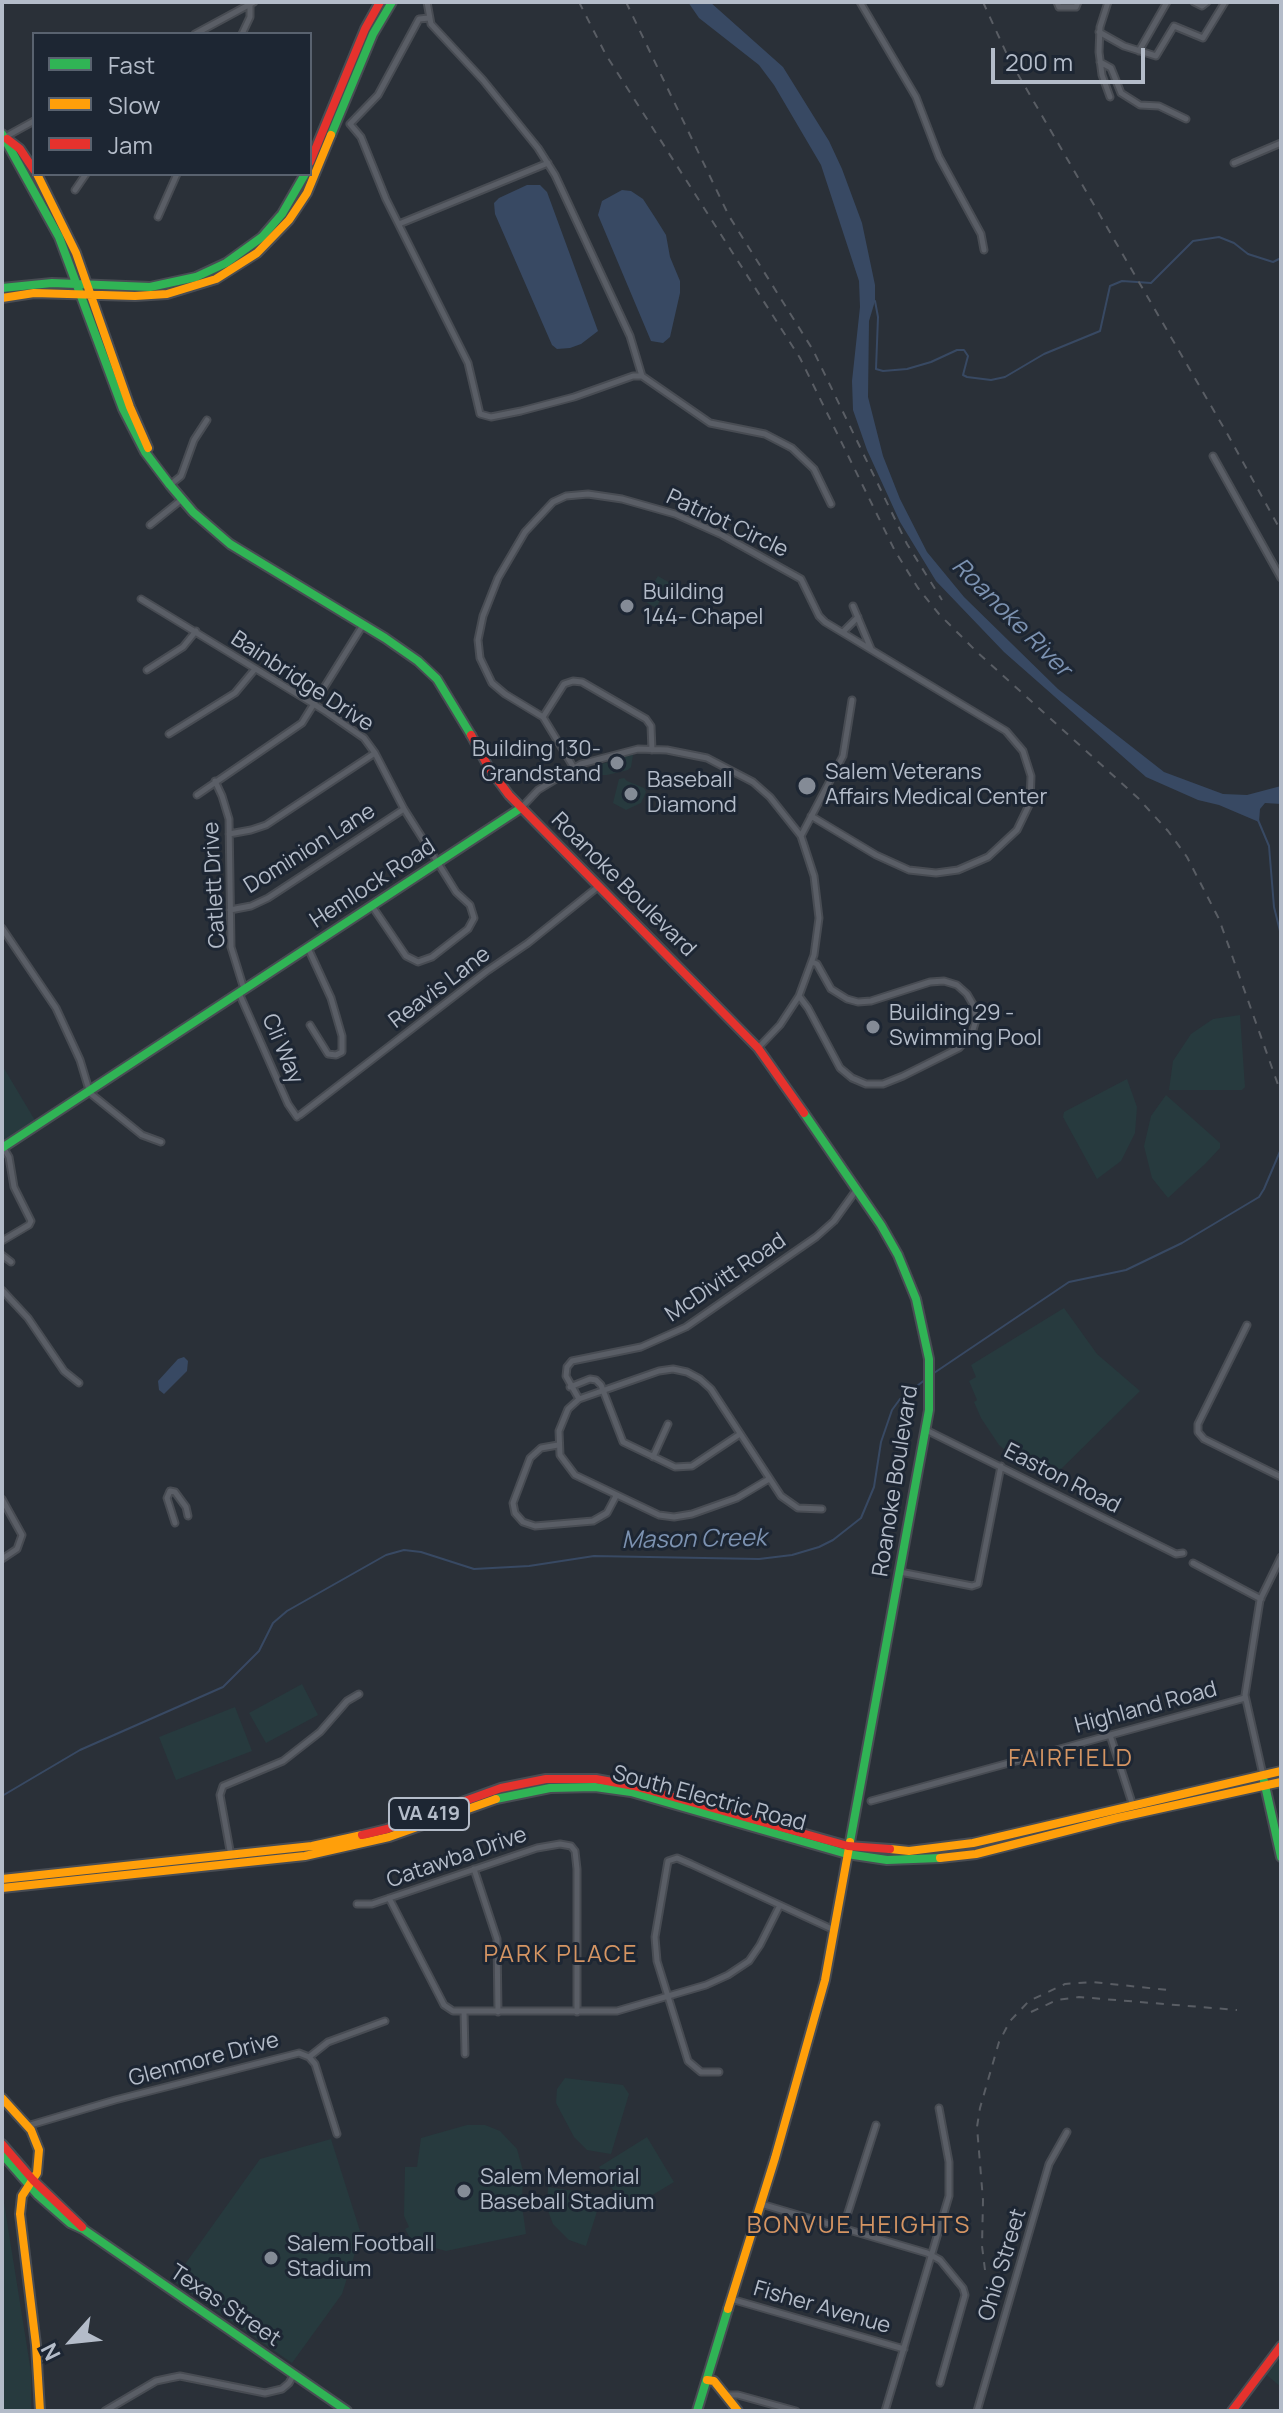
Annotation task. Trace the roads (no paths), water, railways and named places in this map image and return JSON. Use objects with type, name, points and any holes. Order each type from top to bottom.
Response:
[{"type":"main road","points":[[312,157],[365,29],[380,2]]},
{"type":"main road","points":[[2,288],[36,283],[144,296],[184,290],[229,272],[269,243],[307,193],[373,34],[392,2]]},
{"type":"main road","points":[[4,136],[50,217],[118,387]]},
{"type":"main road","points":[[4,136],[20,149],[32,167]]},
{"type":"main road","points":[[37,176],[65,227],[90,290],[118,387]]},
{"type":"main road","points":[[90,290],[166,285],[196,277],[226,263],[250,247],[272,226],[304,176]]},
{"type":"main road","points":[[2,298],[79,289]]},
{"type":"main road","name":"Roanoke Boulevard","points":[[118,387],[133,430],[181,500],[230,544],[407,653],[437,679],[454,703],[489,768],[521,808],[758,1048],[857,1189],[904,1267],[923,1324],[931,1379],[926,1430],[818,2009],[697,2411]]},
{"type":"main road","name":"Hemlock Road","points":[[2,1147],[521,808]]},
{"type":"main road","name":"VA 419","points":[[1263,1775],[1281,1771]]},
{"type":"main road","points":[[1263,1775],[1281,1857]]},
{"type":"main road","name":"South Electric Road","points":[[1135,1810],[1263,1775]]},
{"type":"main road","name":"South Electric Road","points":[[2,1888],[231,1860],[338,1841],[398,1825],[501,1788],[559,1778],[596,1779],[634,1786],[848,1850],[893,1851],[948,1848],[1265,1786]]},
{"type":"main road","name":"VA 419","points":[[1265,1786],[1281,1782]]},
{"type":"main road","name":"South Electric Road","points":[[2,1879],[231,1860]]},
{"type":"main road","points":[[2,2098],[27,2126],[38,2144],[38,2163],[21,2199],[20,2214],[36,2345],[40,2411]]},
{"type":"main road","name":"Texas Street","points":[[2,2144],[31,2183]]},
{"type":"main road","name":"Texas Street","points":[[2,2154],[70,2223],[347,2411]]},
{"type":"main road","points":[[1232,2411],[1281,2346]]},
{"type":"main road","points":[[707,2380],[714,2381],[738,2411]]},
{"type":"street","points":[[427,2],[434,27],[490,87],[548,163],[630,336],[642,376]]},
{"type":"street","points":[[860,2],[916,97],[939,157],[981,234],[984,250]]},
{"type":"street","points":[[1057,2],[1059,7],[1076,7],[1078,2]]},
{"type":"street","points":[[1108,2],[1099,32],[1100,62],[1110,97]]},
{"type":"street","points":[[1139,51],[1167,2]]},
{"type":"street","points":[[1194,2],[1202,6],[1207,2]]},
{"type":"street","points":[[1099,32],[1156,56],[1172,27],[1177,25],[1203,38],[1225,2]]},
{"type":"street","points":[[199,32],[252,3]]},
{"type":"street","points":[[243,32],[252,3]]},
{"type":"street","points":[[429,18],[419,19],[378,95],[350,124],[361,137],[377,179],[468,363],[480,414],[486,418],[574,397],[633,376],[642,376],[710,423],[765,434],[792,448],[814,469],[831,504]]},
{"type":"street","points":[[1100,62],[1111,68],[1121,93],[1140,105],[1159,106],[1186,119]]},
{"type":"street","points":[[4,136],[32,122]]},
{"type":"street","points":[[1234,163],[1281,143]]},
{"type":"street","points":[[399,224],[548,163]]},
{"type":"street","points":[[75,190],[85,176]]},
{"type":"street","points":[[158,217],[176,176]]},
{"type":"street","points":[[170,485],[181,476],[194,440],[207,420]]},
{"type":"street","points":[[1213,456],[1281,578]]},
{"type":"street","name":"Patriot Circle","points":[[574,768],[543,717],[505,694],[492,682],[480,658],[478,640],[491,595],[512,553],[547,507],[566,496],[607,496],[650,506],[722,535],[801,579],[822,620],[1013,737],[1023,751],[1031,776],[1027,812],[1010,839],[988,857],[958,870],[936,873],[909,870],[811,816]]},
{"type":"street","points":[[150,525],[181,500]]},
{"type":"street","name":"Bainbridge Drive","points":[[141,599],[355,731],[375,753],[404,809],[456,892],[470,905],[474,918],[468,929],[429,960],[418,962],[406,956],[372,906]]},
{"type":"street","points":[[853,606],[872,650]]},
{"type":"street","points":[[843,632],[858,617]]},
{"type":"street","points":[[197,795],[294,730],[314,705],[363,625]]},
{"type":"street","points":[[147,670],[183,647],[196,631]]},
{"type":"street","points":[[169,734],[235,693],[255,669]]},
{"type":"street","points":[[543,717],[564,684],[582,682],[646,719],[651,726],[652,750]]},
{"type":"street","points":[[801,836],[843,756],[852,700]]},
{"type":"street","points":[[521,808],[538,790],[574,768],[612,754],[652,750],[707,758],[753,782],[782,810],[801,836],[818,898],[818,939],[799,996],[780,1025],[758,1048]]},
{"type":"street","points":[[229,834],[266,825],[375,753]]},
{"type":"street","name":"Catlett Drive","points":[[215,781],[226,807],[231,947],[241,991]]},
{"type":"street","name":"Dominion Lane","points":[[230,910],[251,906],[268,898],[404,809]]},
{"type":"street","name":"Reavis Lane","points":[[299,1116],[599,886]]},
{"type":"street","points":[[2,928],[56,1008],[95,1099],[142,1135],[161,1142]]},
{"type":"street","points":[[308,948],[331,998],[342,1036],[342,1052],[328,1054],[310,1025]]},
{"type":"street","points":[[799,996],[840,1068],[866,1084],[895,1080],[959,1048],[972,1033],[976,1020],[974,1006],[957,985],[944,981],[930,982],[871,1001],[858,1002],[831,989],[817,964],[812,962]]},
{"type":"street","name":"Cli Way","points":[[241,991],[288,1104],[299,1116]]},
{"type":"street","points":[[2,1147],[9,1157],[14,1187],[31,1221],[2,1241]]},
{"type":"street","name":"McDivitt Road","points":[[570,1387],[566,1372],[572,1361],[641,1347],[672,1335],[700,1319],[826,1229],[857,1189]]},
{"type":"street","points":[[2,1255],[11,1262]]},
{"type":"street","points":[[2,1290],[28,1318],[64,1371],[79,1383]]},
{"type":"street","points":[[1247,1325],[1198,1424],[1198,1432],[1204,1439],[1281,1477]]},
{"type":"street","points":[[769,1479],[737,1498],[682,1516],[659,1515],[575,1475],[564,1462],[558,1445],[559,1431],[564,1416],[579,1399],[659,1371],[687,1372],[707,1385],[781,1496],[791,1505],[804,1510],[822,1509]]},
{"type":"street","points":[[579,1399],[570,1387],[590,1379],[596,1380],[603,1390],[619,1437],[626,1445],[675,1467],[686,1468],[740,1434]]},
{"type":"street","points":[[653,1457],[668,1424]]},
{"type":"street","name":"Easton Road","points":[[926,1430],[1176,1554],[1183,1553]]},
{"type":"street","points":[[558,1445],[541,1448],[530,1458],[513,1503],[515,1513],[523,1522],[535,1526],[593,1521],[607,1513],[616,1496]]},
{"type":"street","points":[[900,1572],[972,1586],[978,1584],[1001,1466]]},
{"type":"street","points":[[175,1523],[167,1498],[170,1491],[175,1492],[186,1507],[188,1516]]},
{"type":"street","points":[[2,1499],[22,1535],[17,1549],[2,1559]]},
{"type":"street","points":[[1263,1775],[1245,1698],[1261,1599],[1281,1557]]},
{"type":"street","points":[[1193,1563],[1261,1599]]},
{"type":"street","points":[[231,1860],[220,1795],[223,1786],[283,1761],[320,1732],[342,1705],[359,1694]]},
{"type":"street","name":"Highland Road","points":[[871,1801],[1245,1698]]},
{"type":"street","points":[[1110,1735],[1135,1810]]},
{"type":"street","name":"Catawba Drive","points":[[357,1904],[372,1904],[537,1848],[568,1844],[575,1851],[577,1869],[577,2012]]},
{"type":"street","points":[[719,2072],[701,2072],[691,2065],[655,1946],[666,1866],[674,1858],[691,1864],[834,1930]]},
{"type":"street","points":[[474,1869],[497,1939],[498,2012]]},
{"type":"street","points":[[389,1898],[444,2005],[453,2011],[498,2012],[617,2011],[717,1981],[749,1961],[780,1905]]},
{"type":"street","points":[[464,2011],[465,2054]]},
{"type":"street","points":[[309,2057],[328,2042],[385,2021]]},
{"type":"street","name":"Glenmore Drive","points":[[27,2126],[294,2053],[309,2057],[315,2064],[337,2134]]},
{"type":"street","points":[[885,2411],[950,2188],[949,2162],[939,2108]]},
{"type":"street","points":[[843,2228],[876,2125]]},
{"type":"street","name":"Ohio Street","points":[[977,2411],[1049,2164],[1067,2132]]},
{"type":"street","points":[[760,2204],[940,2260],[963,2288],[965,2295],[940,2383]]},
{"type":"street","name":"Fisher Avenue","points":[[731,2299],[904,2349]]},
{"type":"street","points":[[105,2411],[156,2381],[180,2376],[265,2393],[282,2389],[294,2374]]},
{"type":"street","points":[[725,2395],[738,2395],[796,2411]]},
{"type":"water","points":[[688,2],[710,2],[783,67],[829,141],[842,169],[862,223],[875,285],[875,301],[869,321],[868,397],[883,456],[900,499],[927,552],[964,597],[1058,689],[1164,772],[1223,794],[1247,795],[1281,786],[1281,804],[1265,803],[1260,809],[1259,822],[1146,777],[1004,652],[936,581],[900,522],[867,450],[853,410],[859,281],[821,165],[759,65],[699,18]]},
{"type":"water","points":[[527,185],[540,185],[547,192],[598,331],[570,348],[557,349],[552,345],[495,214],[494,203],[499,198]]},
{"type":"water","points":[[622,190],[631,191],[643,199],[656,219],[666,235],[670,257],[680,281],[670,337],[663,343],[651,341],[598,215],[602,201]]},
{"type":"water","points":[[184,1357],[188,1361],[187,1371],[164,1394],[159,1390],[158,1381],[178,1359]]},
{"type":"waterway","points":[[872,301],[875,301],[878,317],[876,369],[907,369],[964,350],[968,356],[963,375],[991,380],[1005,377],[1044,354],[1100,331],[1110,286],[1122,281],[1151,283],[1193,241],[1219,237],[1234,243],[1248,254],[1273,262],[1281,258]]},
{"type":"waterway","name":"Mason Creek","points":[[1258,820],[1269,846],[1274,907],[1281,935]]},
{"type":"waterway","name":"Mason Creek","points":[[931,1375],[1069,1282],[1126,1270],[1182,1243],[1259,1197],[1281,1149]]},
{"type":"waterway","name":"Mason Creek","points":[[2,1796],[80,1750],[223,1687],[259,1651],[273,1623],[287,1611],[386,1555],[404,1550],[421,1552],[474,1569],[529,1566],[594,1556],[759,1559],[792,1555],[819,1547],[861,1518],[874,1487],[881,1442],[892,1410],[900,1399],[926,1379]]},
{"type":"railway","points":[[579,2],[606,55],[800,358],[895,551],[918,588],[977,652],[1138,798],[1187,857],[1219,919],[1281,1093]]},
{"type":"railway","points":[[626,2],[729,216],[813,350],[907,544],[942,600]]},
{"type":"railway","points":[[983,2],[1009,59],[1281,531]]},
{"type":"railway","points":[[985,2270],[977,2127],[999,2042],[1010,2021],[1029,2001],[1065,1984],[1092,1982],[1168,1990]]},
{"type":"railway","points":[[1031,2012],[1057,2000],[1079,1997],[1237,2010]]},
{"type":"place","name":"Building 144- Chapel","points":[[627,606]]},
{"type":"place","name":"Building 130- Grandstand","points":[[617,763]]},
{"type":"place","name":"Salem Veterans Affairs Medical Center","points":[[807,786]]},
{"type":"place","name":"Baseball Diamond","points":[[631,794]]},
{"type":"place","name":"Building 29 - Swimming Pool","points":[[873,1027]]},
{"type":"place","name":"Salem Memorial Baseball Stadium","points":[[464,2191]]},
{"type":"place","name":"Salem Football Stadium","points":[[271,2258]]},
{"type":"district","name":"FAIRFIELD","points":[[1071,1759]]},
{"type":"district","name":"PARK PLACE","points":[[561,1955]]},
{"type":"district","name":"BONVUE HEIGHTS","points":[[859,2226]]},
{"type":"water label","name":"Roanoke River","points":[[1011,618]]}]
